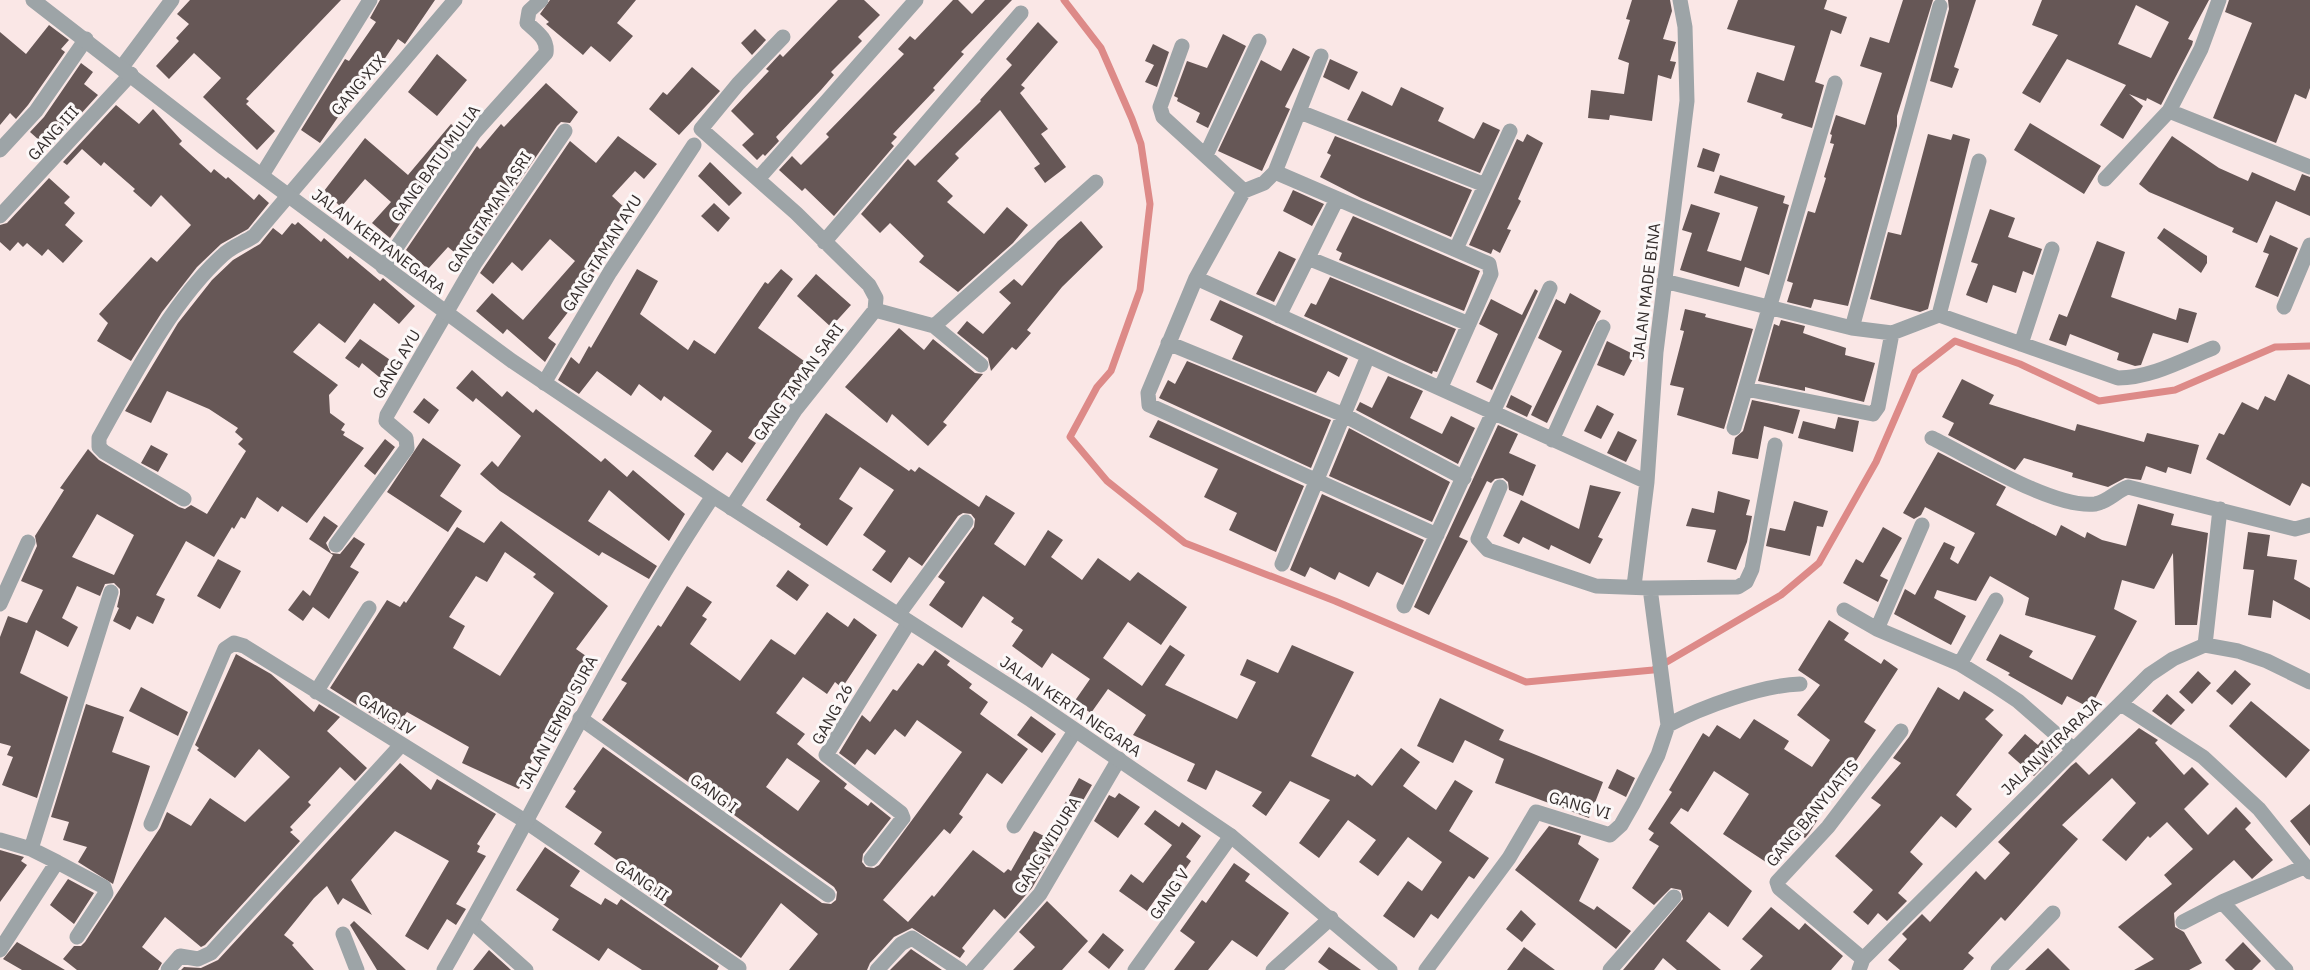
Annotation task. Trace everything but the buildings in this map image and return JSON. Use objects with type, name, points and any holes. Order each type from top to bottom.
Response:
[{"type":"street","name":"JALAN KERTANEGARA","points":[[33,0],[446,314],[544,383],[713,496]]},
{"type":"street","name":"GANG III","points":[[0,216],[127,70],[172,0]]},
{"type":"street","points":[[262,175],[370,0]]},
{"type":"street","name":"GANG XIX","points":[[184,499],[104,452],[99,447],[99,438],[154,343],[180,305],[216,262],[234,246],[254,236],[455,0]]},
{"type":"street","name":"GANG BATU MULIA","points":[[383,267],[474,133],[546,53],[547,45],[543,38],[527,23],[529,11],[541,0]]},
{"type":"street","points":[[758,179],[916,0]]},
{"type":"street","name":"JALAN MADE BINA","points":[[1668,725],[1656,634],[1642,587],[1656,352],[1687,101],[1685,27],[1680,0]]},
{"type":"street","points":[[2105,179],[2169,111],[2201,49],[2219,0]]},
{"type":"street","points":[[1851,328],[1940,6]]},
{"type":"street","points":[[824,242],[1021,13]]},
{"type":"street","points":[[783,37],[738,84],[701,129],[758,179],[869,285],[876,298],[875,310],[934,326],[981,365]]},
{"type":"street","points":[[0,150],[36,111],[86,39]]},
{"type":"street","points":[[1206,155],[1259,41]]},
{"type":"street","points":[[1182,46],[1160,107],[1164,117],[1244,191]]},
{"type":"street","points":[[1321,56],[1275,172],[1264,183],[1244,191],[1196,278],[1146,398],[1149,405],[1437,535]]},
{"type":"street","points":[[1734,428],[1835,83]]},
{"type":"street","points":[[2169,111],[2310,167]]},
{"type":"street","points":[[1300,112],[1485,185]]},
{"type":"street","name":"GANG TAMAN ASRI","points":[[446,314],[475,263],[565,131]]},
{"type":"street","points":[[1456,249],[1510,131]]},
{"type":"street","name":"GANG TAMAN AYU","points":[[544,383],[609,272],[694,145]]},
{"type":"street","points":[[1939,315],[1979,160]]},
{"type":"street","points":[[1275,172],[1484,261],[1491,270],[1441,387]]},
{"type":"street","points":[[934,326],[1096,182]]},
{"type":"street","points":[[1279,316],[1337,199]]},
{"type":"street","points":[[2284,307],[2310,245]]},
{"type":"street","points":[[2021,344],[2052,249]]},
{"type":"street","points":[[1308,258],[1469,324]]},
{"type":"street","points":[[1196,278],[1647,482]]},
{"type":"street","points":[[1664,281],[1851,328],[1892,333],[1939,315],[2118,378],[2132,378],[2159,370],[2213,348]]},
{"type":"street","points":[[1404,606],[1550,288]]},
{"type":"street","name":"GANG TAMAN SARI","points":[[731,508],[796,409],[875,310]]},
{"type":"street","name":"GANG AYU","points":[[336,545],[407,448],[406,438],[387,421],[387,415],[446,314]]},
{"type":"street","points":[[1552,440],[1603,327]]},
{"type":"street","points":[[1746,389],[1873,414],[1878,407],[1892,333]]},
{"type":"street","points":[[1168,343],[1344,415],[1464,478]]},
{"type":"street","points":[[1282,564],[1368,356]]},
{"type":"street","points":[[1932,438],[2030,487],[2072,502],[2094,504],[2128,487],[2295,529],[2310,525]]},
{"type":"street","points":[[1500,487],[1478,539],[1485,548],[1596,586],[1738,587],[1746,582],[1752,569],[1775,445]]},
{"type":"street","name":"JALAN KERTA NEGARA","points":[[713,496],[1119,759],[1231,836],[1390,970]]},
{"type":"street","name":"JALAN LEMBU SURA","points":[[444,970],[580,718],[672,557],[713,496]]},
{"type":"street","points":[[2220,509],[2205,645],[2238,651],[2267,661],[2310,682]]},
{"type":"street","points":[[903,618],[966,522]]},
{"type":"street","points":[[1877,629],[1922,525]]},
{"type":"street","points":[[0,604],[28,542]]},
{"type":"street","points":[[31,849],[111,592]]},
{"type":"street","points":[[1960,664],[1996,600]]},
{"type":"street","points":[[316,692],[369,608]]},
{"type":"street","points":[[1844,610],[1877,629],[1960,664],[2018,701],[2073,749]]},
{"type":"street","name":"GANG 26","points":[[871,859],[903,818],[901,813],[826,755],[903,618]]},
{"type":"street","name":"GANG IV","points":[[152,824],[229,645],[244,646],[525,821]]},
{"type":"street","name":"JALAN WIRARAJA","points":[[1861,964],[2149,675],[2174,659],[2205,645]]},
{"type":"street","points":[[1668,725],[1685,716],[1772,687],[1800,684]]},
{"type":"street","points":[[2121,704],[2203,757],[2259,809],[2307,870],[2222,902],[2183,922]]},
{"type":"street","name":"GANG I","points":[[580,718],[828,895]]},
{"type":"street","name":"GANG VI","points":[[1426,970],[1509,858],[1536,812],[1610,835],[1621,825],[1658,756],[1668,725]]},
{"type":"street","points":[[1014,826],[1075,731]]},
{"type":"street","name":"GANG BANYUATIS","points":[[1861,964],[1779,888],[1777,882],[1828,827],[1900,731]]},
{"type":"street","points":[[168,970],[180,956],[198,958],[211,953],[401,745]]},
{"type":"street","name":"GANG WIDURA","points":[[973,970],[1040,894],[1119,759]]},
{"type":"street","name":"GANG II","points":[[525,821],[739,968]]},
{"type":"street","name":"GANG V","points":[[1136,970],[1231,836]]},
{"type":"street","points":[[0,840],[31,849],[104,887],[106,893],[77,937]]},
{"type":"street","points":[[0,950],[57,862]]},
{"type":"street","points":[[1610,970],[1674,897]]},
{"type":"street","points":[[2222,902],[2286,970]]},
{"type":"street","points":[[1998,970],[2053,913]]},
{"type":"street","points":[[1273,970],[1331,918]]},
{"type":"street","points":[[471,922],[526,970]]},
{"type":"street","points":[[343,934],[357,970]]},
{"type":"street","points":[[877,970],[901,944],[912,938],[960,970]]},
{"type":"waterway","points":[[1064,0],[1101,48],[1132,119],[1141,144],[1150,204],[1140,290],[1111,371],[1097,387],[1070,437],[1107,481],[1185,543],[1335,601],[1526,682],[1653,670],[1781,595],[1819,563],[1876,462],[1915,372],[1955,341],[2020,364],[2099,401],[2175,390],[2275,347],[2310,346]]}]
